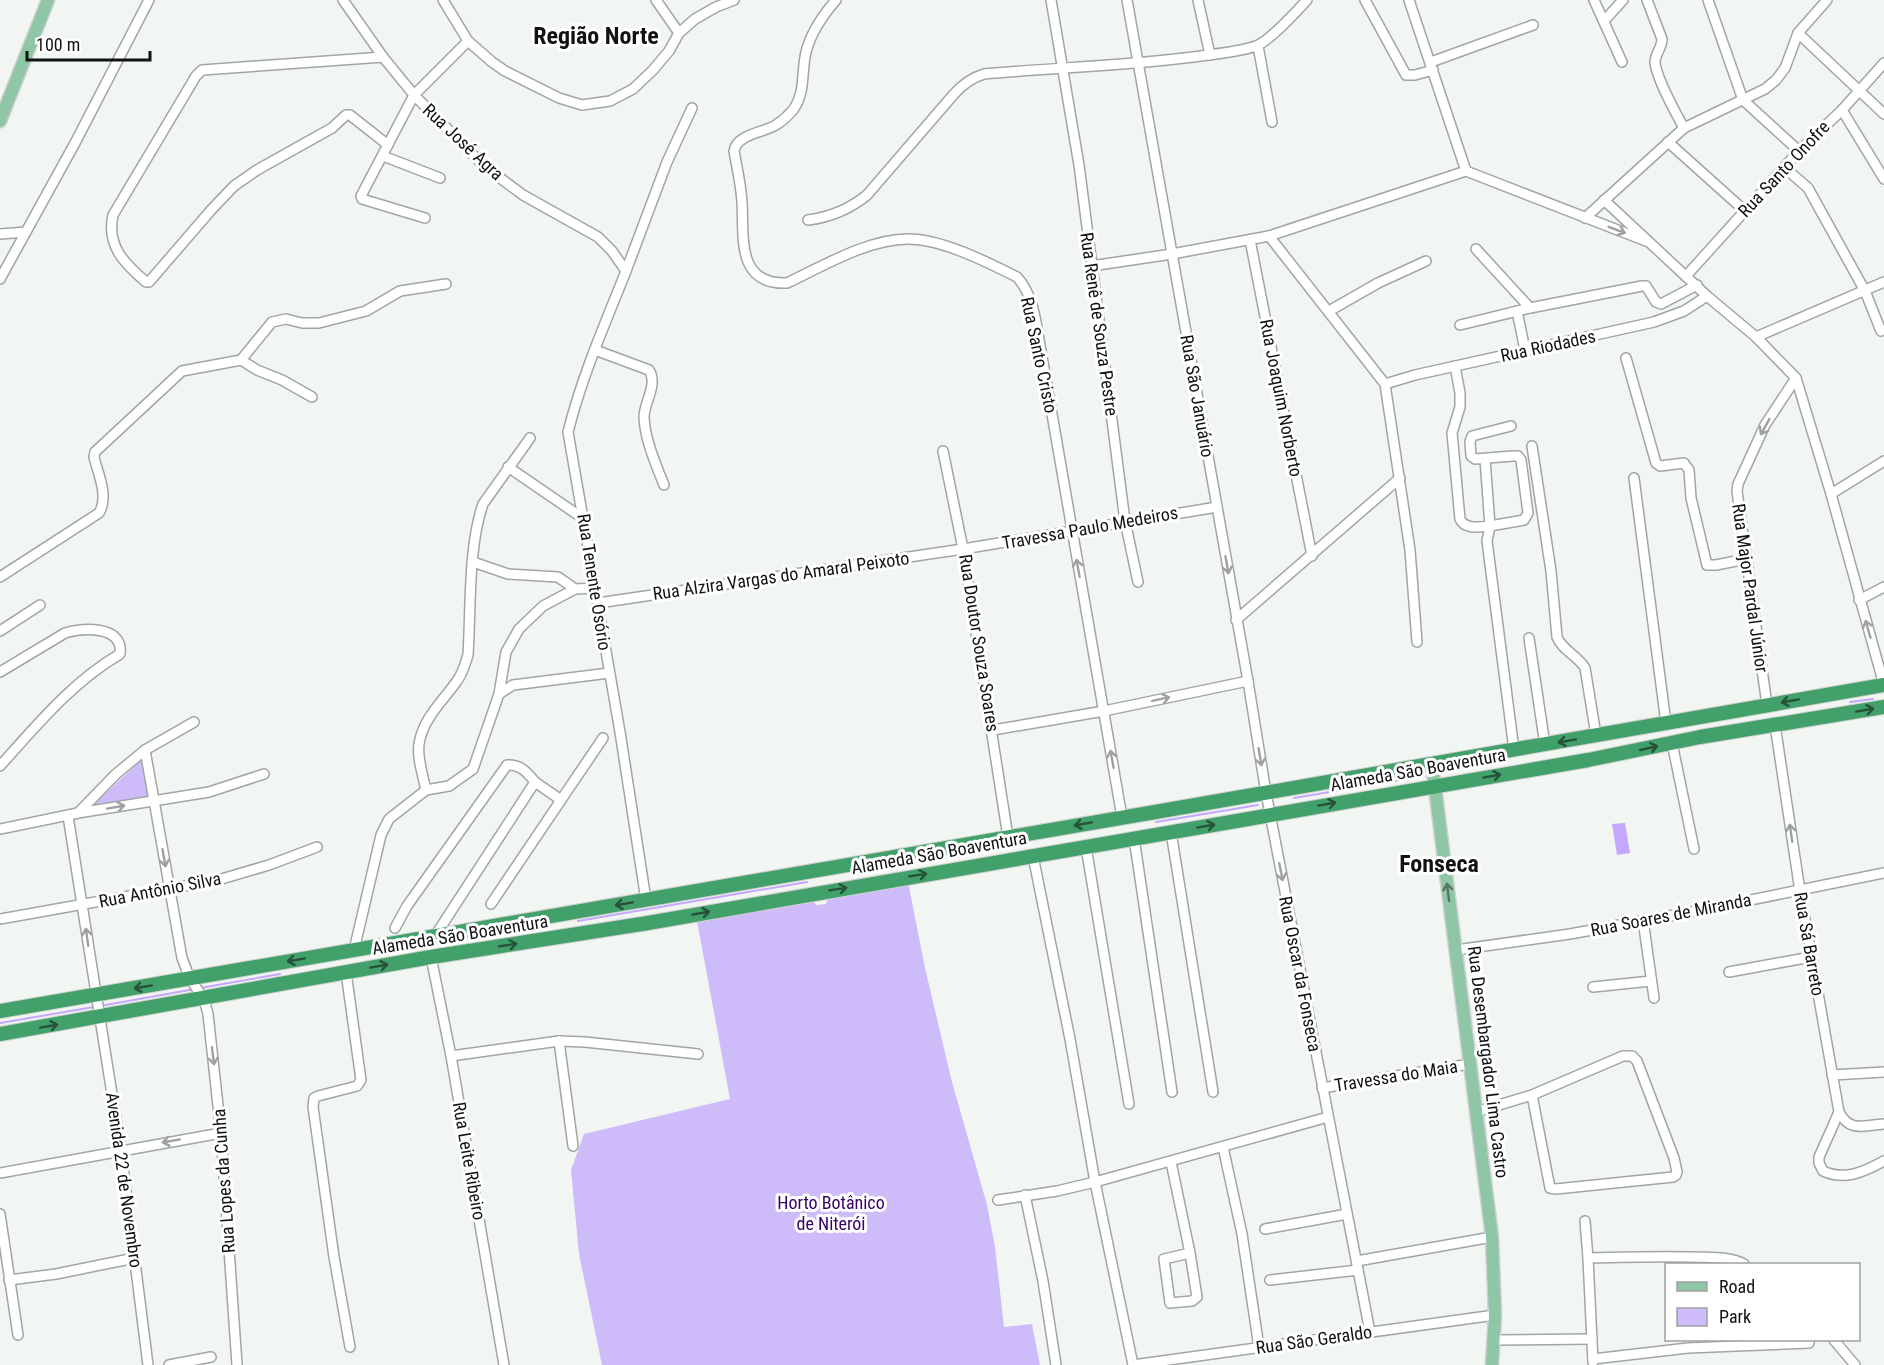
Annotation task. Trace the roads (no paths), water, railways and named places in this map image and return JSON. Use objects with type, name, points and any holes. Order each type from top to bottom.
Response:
[{"type":"highway","name":"Alameda São Boaventura","points":[[0,1011],[192,981],[354,950],[1884,685]]},
{"type":"highway","name":"Alameda São Boaventura","points":[[0,1034],[202,996],[648,923],[1884,707]]},
{"type":"main road","points":[[0,121],[48,0]]},
{"type":"main road","name":"Rua Desembargador Lima Castro","points":[[1432,764],[1492,1237],[1495,1315],[1492,1365]]},
{"type":"street","points":[[0,279],[75,143],[149,0]]},
{"type":"street","name":"Rua José Agra","points":[[343,0],[383,57],[414,95],[494,174],[523,195],[598,237],[612,251],[626,271]]},
{"type":"street","points":[[443,0],[468,40],[492,62],[559,98],[582,105],[610,101],[633,90],[669,51],[679,33],[695,19],[734,0]]},
{"type":"street","points":[[656,0],[679,33]]},
{"type":"street","name":"Rua Santo Cristo","points":[[836,0],[825,12],[810,37],[805,54],[803,88],[795,108],[774,126],[740,140],[735,146],[742,202],[743,247],[747,260],[752,270],[765,280],[775,284],[787,283],[865,247],[910,238],[949,246],[1017,277],[1024,285],[1031,299],[1122,817]]},
{"type":"street","name":"Rua Renê de Souza Pestre","points":[[1052,0],[1061,67],[1079,165],[1125,521],[1138,582]]},
{"type":"street","name":"Rua São Januário","points":[[1127,0],[1266,793]]},
{"type":"street","points":[[1198,0],[1210,55]]},
{"type":"street","points":[[808,220],[835,214],[854,206],[867,195],[965,82],[984,74],[1061,67],[1138,64],[1258,46],[1289,20],[1306,0]]},
{"type":"street","points":[[1365,0],[1406,75],[1415,75],[1533,25]]},
{"type":"street","points":[[1409,0],[1466,171]]},
{"type":"street","points":[[1594,0],[1622,62]]},
{"type":"street","points":[[1604,21],[1623,0]]},
{"type":"street","points":[[1647,0],[1662,39],[1662,45],[1655,61],[1656,67],[1684,128]]},
{"type":"street","points":[[1708,0],[1743,100],[1799,151]]},
{"type":"street","points":[[1585,218],[1684,128],[1765,89],[1776,80],[1785,68],[1797,33],[1827,0]]},
{"type":"street","points":[[1797,33],[1884,114]]},
{"type":"street","points":[[425,218],[362,198],[414,95],[468,40]]},
{"type":"street","points":[[1258,46],[1272,122]]},
{"type":"street","points":[[383,57],[202,70],[113,215],[111,234],[120,258],[146,282],[149,282],[234,186],[257,170],[325,132],[346,115],[350,115],[388,145]]},
{"type":"street","name":"Rua Santo Onofre","points":[[1686,276],[1799,151],[1842,110],[1884,63]]},
{"type":"street","name":"Rua Tenente Osório","points":[[646,900],[596,588],[568,432],[576,401],[595,350],[667,162],[692,108]]},
{"type":"street","points":[[1842,110],[1884,179]]},
{"type":"street","points":[[1668,142],[1745,211]]},
{"type":"street","points":[[383,156],[440,178]]},
{"type":"street","points":[[1785,168],[1808,188],[1865,291],[1881,331]]},
{"type":"street","points":[[1091,266],[1269,236],[1466,171],[1649,242]]},
{"type":"street","points":[[1604,200],[1707,296],[1756,337],[1796,378],[1884,685]]},
{"type":"street","points":[[0,234],[26,232]]},
{"type":"street","points":[[1269,236],[1385,384],[1410,550],[1417,642]]},
{"type":"street","name":"Rua Joaquim Norberto","points":[[1250,240],[1312,556]]},
{"type":"street","points":[[1476,249],[1530,308]]},
{"type":"street","points":[[1329,311],[1378,283],[1426,261]]},
{"type":"street","points":[[1756,337],[1884,282]]},
{"type":"street","points":[[0,577],[99,513],[104,499],[94,457],[95,452],[182,371],[241,360],[272,322],[284,319],[302,323],[319,323],[366,311],[400,291],[446,284]]},
{"type":"street","points":[[1460,325],[1530,308],[1644,286],[1648,287],[1656,302],[1661,304],[1697,285]]},
{"type":"street","name":"Rua Riodades","points":[[1385,384],[1455,366],[1654,322],[1684,310],[1707,296]]},
{"type":"street","points":[[1517,311],[1525,350]]},
{"type":"street","points":[[595,350],[649,370],[651,373],[653,381],[644,414],[645,423],[664,485]]},
{"type":"street","points":[[1626,358],[1656,463],[1660,466],[1684,463],[1689,470],[1691,498],[1707,565],[1746,559]]},
{"type":"street","points":[[241,360],[312,397]]},
{"type":"street","points":[[1455,366],[1461,393],[1460,407],[1452,433],[1462,524],[1469,527],[1490,526],[1524,520],[1528,513],[1521,460],[1518,456],[1472,459],[1470,442],[1472,436],[1511,426]]},
{"type":"street","name":"Rua Major Pardal Júnior","points":[[1767,705],[1737,491],[1738,483],[1765,425],[1796,378]]},
{"type":"street","points":[[426,790],[419,743],[428,718],[457,680],[468,655],[473,562],[479,516],[483,504],[530,438]]},
{"type":"street","points":[[1532,446],[1551,571],[1557,637],[1561,644],[1580,660],[1587,672],[1596,735]]},
{"type":"street","name":"Rua Doutor Souza Soares","points":[[943,451],[963,549],[1008,837]]},
{"type":"street","points":[[1485,459],[1490,526],[1487,541],[1514,750]]},
{"type":"street","points":[[1831,494],[1884,461]]},
{"type":"street","points":[[508,467],[584,519]]},
{"type":"street","points":[[1236,620],[1400,478]]},
{"type":"street","points":[[1634,478],[1666,723]]},
{"type":"street","name":"Travessa Paulo Medeiros","points":[[963,549],[1217,507]]},
{"type":"street","name":"Rua Alzira Vargas do Amaral Peixoto","points":[[598,603],[963,549]]},
{"type":"street","points":[[473,562],[508,574],[558,577],[575,589]]},
{"type":"street","points":[[1859,600],[1884,587]]},
{"type":"street","points":[[354,950],[381,834],[389,819],[426,790],[449,786],[473,769],[499,694],[506,652],[519,629],[536,611],[575,589],[596,588]]},
{"type":"street","points":[[0,631],[40,605]]},
{"type":"street","points":[[0,672],[71,631],[99,630],[110,633],[117,640],[121,652],[76,685],[0,766]]},
{"type":"street","points":[[1528,638],[1545,745]]},
{"type":"street","points":[[499,694],[513,685],[609,673]]},
{"type":"street","points":[[993,730],[1104,711],[1248,681]]},
{"type":"street","points":[[78,813],[116,774],[145,750],[194,722]]},
{"type":"street","name":"Rua Sá Barreto","points":[[1775,725],[1800,891],[1839,1112]]},
{"type":"street","points":[[490,904],[603,738]]},
{"type":"street","points":[[1672,743],[1695,849]]},
{"type":"street","points":[[145,750],[183,958],[192,981],[202,996]]},
{"type":"street","points":[[395,928],[407,906],[507,765],[515,764],[528,773],[535,782],[561,800]]},
{"type":"street","points":[[0,829],[78,813],[209,792],[264,774]]},
{"type":"street","points":[[435,936],[535,782]]},
{"type":"street","name":"Rua Oscar da Fonseca","points":[[1266,793],[1370,1332]]},
{"type":"street","name":"Avenida 22 de Novembro","points":[[68,816],[121,1151],[148,1365]]},
{"type":"street","points":[[1171,832],[1213,1092]]},
{"type":"street","points":[[1134,838],[1172,1092]]},
{"type":"street","name":"Rua Antônio Silva","points":[[0,919],[170,889],[240,874],[317,847]]},
{"type":"street","points":[[1086,847],[1129,1104]]},
{"type":"street","points":[[1033,856],[1070,1039],[1095,1182],[1133,1365]]},
{"type":"street","name":"Rua Soares de Miranda","points":[[1456,950],[1570,934],[1884,873]]},
{"type":"street","points":[[1642,921],[1653,998]]},
{"type":"street","name":"Rua Leite Ribeiro","points":[[431,957],[451,1056],[504,1365]]},
{"type":"street","points":[[1729,972],[1811,957]]},
{"type":"street","points":[[346,972],[361,1080],[357,1086],[314,1098],[313,1107],[335,1268],[350,1347]]},
{"type":"street","points":[[1593,987],[1651,981]]},
{"type":"street","name":"Rua Lopes da Cunha","points":[[202,996],[208,1014],[221,1133],[237,1365]]},
{"type":"street","points":[[451,1056],[559,1041],[585,1041],[698,1054]]},
{"type":"street","points":[[559,1041],[573,1146]]},
{"type":"street","points":[[1476,1112],[1532,1095],[1623,1056],[1632,1056],[1637,1061],[1674,1158],[1676,1175],[1552,1189],[1549,1186],[1532,1095]]},
{"type":"street","name":"Travessa do Maia","points":[[1322,1088],[1470,1064]]},
{"type":"street","points":[[1832,1075],[1884,1072]]},
{"type":"street","points":[[1839,1112],[1847,1124],[1853,1126],[1884,1124]]},
{"type":"street","points":[[1839,1112],[1819,1157],[1823,1171],[1840,1176],[1851,1176],[1884,1161]]},
{"type":"street","points":[[998,1200],[1057,1191],[1095,1182],[1328,1118]]},
{"type":"street","points":[[0,1173],[221,1133]]},
{"type":"street","points":[[1223,1147],[1242,1234],[1259,1347]]},
{"type":"street","points":[[1171,1162],[1190,1253],[1197,1297],[1192,1301],[1170,1303],[1164,1259],[1190,1253]]},
{"type":"street","points":[[1025,1196],[1043,1281],[1056,1365]]},
{"type":"street","points":[[0,1214],[18,1335]]},
{"type":"street","points":[[1265,1229],[1347,1214]]},
{"type":"street","points":[[1585,1221],[1593,1362],[1688,1344],[1809,1343]]},
{"type":"street","points":[[1270,1280],[1358,1265],[1492,1237]]},
{"type":"street","points":[[1588,1258],[1664,1256],[1685,1261],[1733,1259],[1742,1263]]},
{"type":"street","points":[[9,1280],[56,1274],[135,1258]]},
{"type":"street","name":"Rua São Geraldo","points":[[1133,1365],[1495,1315]]},
{"type":"street","points":[[1493,1340],[1592,1339]]},
{"type":"street","points":[[1835,1341],[1855,1365]]},
{"type":"street","points":[[169,1365],[211,1358]]},
{"type":"waterway","points":[[1850,702],[1873,699]]},
{"type":"waterway","points":[[1294,798],[1424,776]]},
{"type":"waterway","points":[[1156,822],[1258,805]]},
{"type":"waterway","points":[[578,921],[807,882]]},
{"type":"waterway","points":[[200,988],[280,974]]},
{"type":"waterway","points":[[100,1006],[195,989]]},
{"type":"waterway","points":[[0,1023],[94,1007]]},
{"type":"district","name":"Região Norte","points":[[596,36]]},
{"type":"district","name":"Fonseca","points":[[1439,864]]},
{"type":"park label","name":"Horto Botânico de Niterói","points":[[831,1213]]}]
